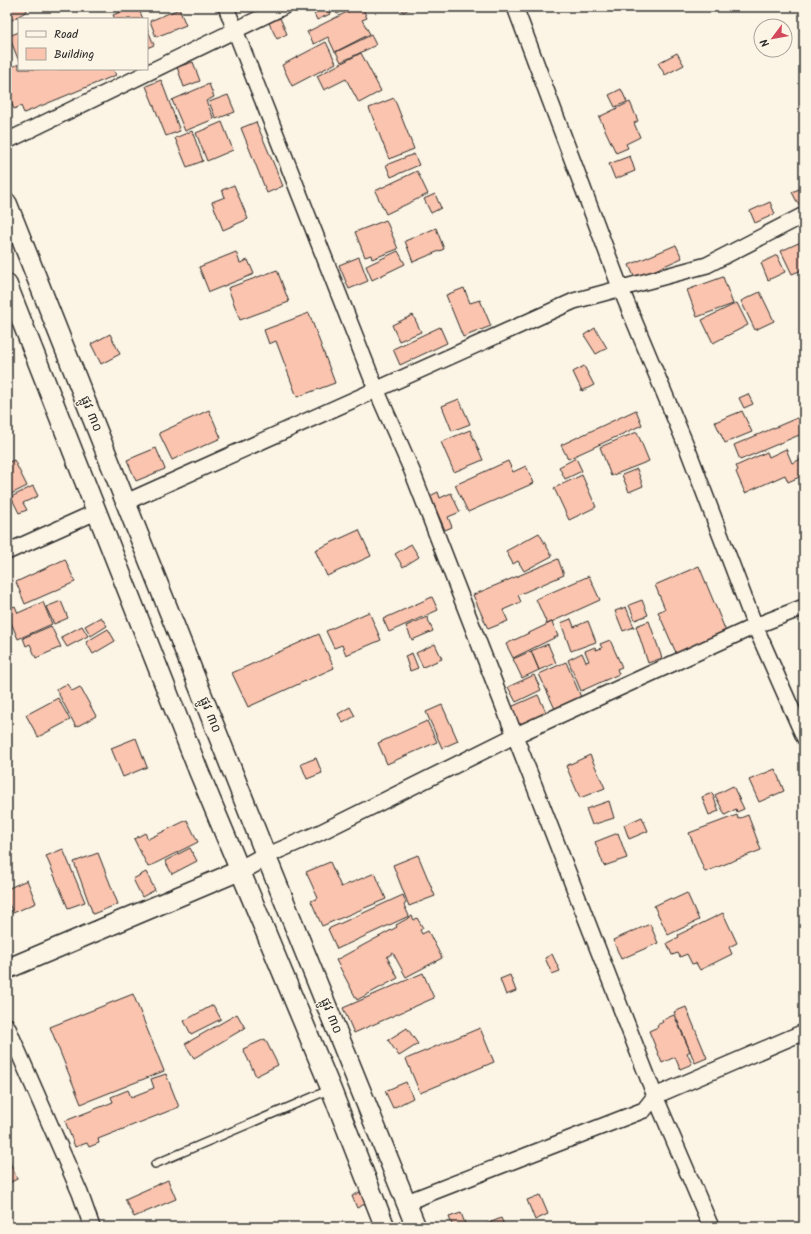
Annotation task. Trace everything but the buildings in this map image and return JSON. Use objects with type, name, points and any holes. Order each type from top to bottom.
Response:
[{"type":"street","points":[[226,7],[376,389],[412,471],[514,736],[656,1096],[711,1227]]},
{"type":"street","points":[[7,141],[283,7]]},
{"type":"street","points":[[514,7],[620,287],[688,450],[755,626],[804,737]]},
{"type":"street","name":"ផ្លូវ ៣០","points":[[7,203],[266,856],[416,1227]]},
{"type":"street","points":[[126,502],[574,301],[620,287],[707,265],[804,215]]},
{"type":"street","points":[[7,284],[199,772],[331,1089],[382,1226]]},
{"type":"street","points":[[7,552],[96,512]]},
{"type":"street","points":[[7,969],[241,870],[266,856],[319,832],[514,736],[755,626],[804,607]]},
{"type":"street","points":[[7,1026],[80,1193],[92,1227]]},
{"type":"street","points":[[407,1202],[644,1110],[656,1096],[804,1032]]},
{"type":"lane","points":[[155,1164],[331,1089]]}]
